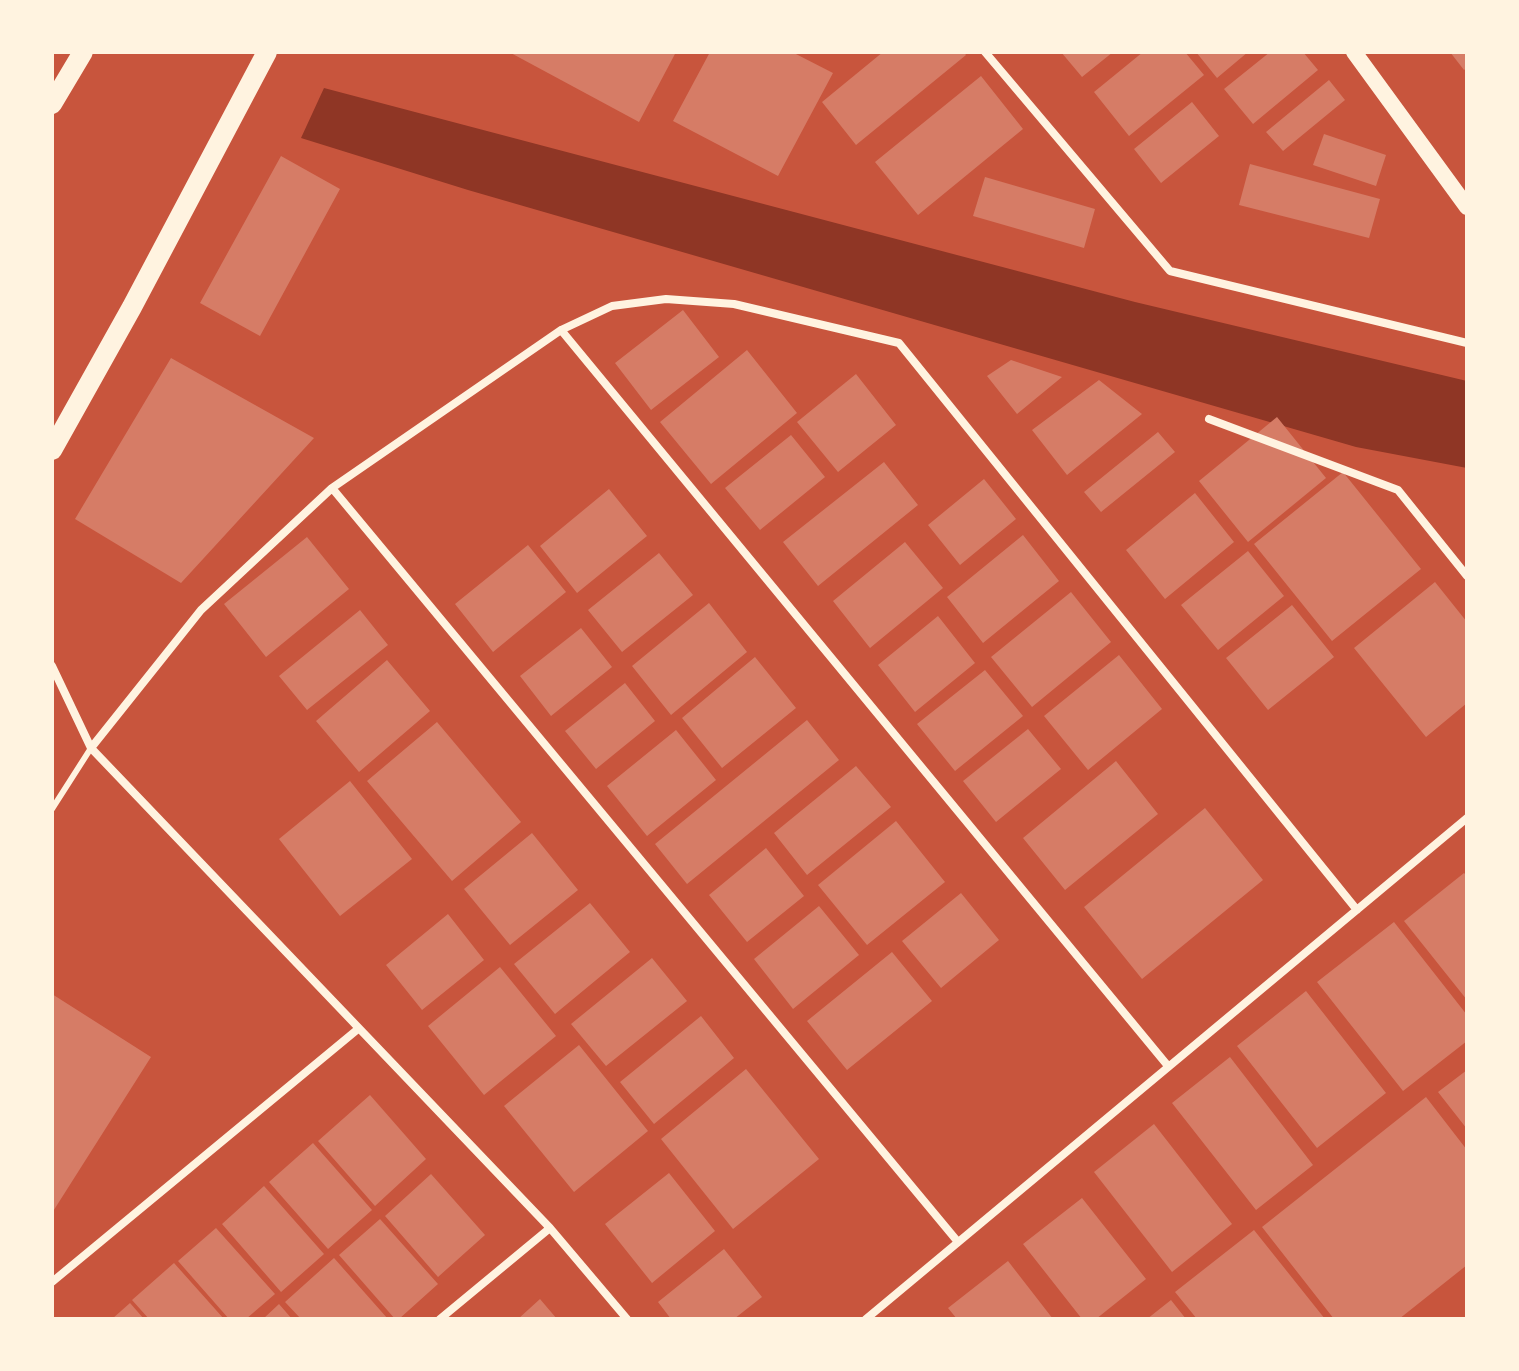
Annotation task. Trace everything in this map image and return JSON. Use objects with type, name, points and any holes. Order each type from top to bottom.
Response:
[{"type":"main road","points":[[52,104],[83,52]]},
{"type":"main road","points":[[52,450],[132,307],[267,52]]},
{"type":"main road","points":[[1354,52],[1467,207]]},
{"type":"street","points":[[985,52],[1170,271],[1467,343]]},
{"type":"street","points":[[91,748],[201,610],[332,488],[561,330],[612,306],[666,299],[734,304],[899,343],[1357,910]]},
{"type":"street","points":[[561,330],[1168,1066]]},
{"type":"street","points":[[1209,419],[1398,490],[1467,576]]},
{"type":"street","points":[[332,488],[958,1242]]},
{"type":"street","points":[[52,666],[91,748],[550,1228],[627,1319]]},
{"type":"street","points":[[866,1319],[1467,818]]},
{"type":"street","points":[[52,1282],[358,1029]]},
{"type":"street","points":[[440,1319],[550,1228]]},
{"type":"lane","points":[[52,809],[91,748]]},
{"type":"shaded area","points":[[324,88],[1135,302],[1467,381],[1467,468],[1356,447],[468,190],[301,138]]},
{"type":"building","points":[[509,52],[676,52],[639,122]]},
{"type":"building","points":[[710,52],[792,52],[833,73],[778,176],[673,121]]},
{"type":"building","points":[[883,52],[964,52],[966,55],[856,145],[822,102]]},
{"type":"building","points":[[1061,52],[1113,52],[1082,77]]},
{"type":"building","points":[[1143,52],[1185,52],[1204,75],[1129,136],[1094,92]]},
{"type":"building","points":[[1196,52],[1248,52],[1217,78]]},
{"type":"building","points":[[1270,52],[1303,52],[1318,70],[1253,124],[1224,89]]},
{"type":"building","points":[[1450,52],[1467,52],[1467,68],[1464,70]]},
{"type":"building","points":[[981,76],[1023,129],[918,215],[875,162]]},
{"type":"building","points":[[1329,80],[1345,100],[1283,151],[1266,132]]},
{"type":"building","points":[[1192,102],[1219,136],[1161,183],[1134,149]]},
{"type":"building","points":[[1324,134],[1386,155],[1376,186],[1313,165]]},
{"type":"building","points":[[281,156],[340,189],[260,336],[200,303]]},
{"type":"building","points":[[1250,164],[1380,199],[1369,238],[1239,205]]},
{"type":"building","points":[[985,177],[1095,209],[1084,248],[973,216]]},
{"type":"building","points":[[683,310],[719,357],[651,410],[615,363]]},
{"type":"building","points":[[747,350],[797,413],[711,484],[660,422]]},
{"type":"building","points":[[171,358],[314,438],[181,583],[75,519]]},
{"type":"building","points":[[1011,360],[1062,377],[1017,414],[987,376]]},
{"type":"building","points":[[856,374],[896,425],[838,472],[797,422]]},
{"type":"building","points":[[1099,380],[1142,414],[1067,475],[1032,430]]},
{"type":"building","points":[[1277,417],[1326,478],[1248,542],[1199,481]]},
{"type":"building","points":[[1158,432],[1175,452],[1101,512],[1084,492]]},
{"type":"building","points":[[791,435],[825,477],[760,530],[725,488]]},
{"type":"building","points":[[884,462],[918,505],[818,586],[783,542]]},
{"type":"building","points":[[1343,472],[1421,569],[1332,641],[1254,544]]},
{"type":"building","points":[[984,479],[1016,519],[960,565],[928,525]]},
{"type":"building","points":[[609,489],[647,536],[577,593],[540,546]]},
{"type":"building","points":[[1195,493],[1234,542],[1165,599],[1126,550]]},
{"type":"building","points":[[1023,535],[1059,581],[983,643],[947,597]]},
{"type":"building","points":[[307,537],[349,589],[266,657],[224,604]]},
{"type":"building","points":[[905,542],[943,588],[870,648],[833,601]]},
{"type":"building","points":[[528,545],[566,592],[493,652],[455,604]]},
{"type":"building","points":[[1248,551],[1284,596],[1218,650],[1181,605]]},
{"type":"building","points":[[659,553],[693,595],[622,652],[588,610]]},
{"type":"building","points":[[1435,582],[1467,622],[1467,703],[1426,737],[1354,648]]},
{"type":"building","points":[[1071,592],[1111,642],[1032,707],[991,657]]},
{"type":"building","points":[[709,603],[747,652],[671,715],[632,666]]},
{"type":"building","points":[[1292,605],[1334,657],[1268,710],[1226,658]]},
{"type":"building","points":[[360,610],[388,645],[307,710],[279,676]]},
{"type":"building","points":[[938,616],[975,663],[915,712],[878,665]]},
{"type":"building","points":[[581,628],[612,667],[551,716],[520,676]]},
{"type":"building","points":[[1119,655],[1162,709],[1088,770],[1044,716]]},
{"type":"building","points":[[755,657],[796,708],[722,768],[682,718]]},
{"type":"building","points":[[387,660],[430,711],[359,772],[316,721]]},
{"type":"building","points":[[985,670],[1023,716],[955,771],[917,724]]},
{"type":"building","points":[[625,683],[655,721],[596,769],[565,731]]},
{"type":"building","points":[[807,720],[839,760],[687,884],[655,844]]},
{"type":"building","points":[[437,722],[521,822],[452,881],[367,781]]},
{"type":"building","points":[[1028,729],[1061,769],[996,822],[963,781]]},
{"type":"building","points":[[676,730],[716,780],[647,836],[607,786]]},
{"type":"building","points":[[1116,761],[1158,814],[1065,890],[1023,838]]},
{"type":"building","points":[[856,766],[891,807],[807,875],[774,833]]},
{"type":"building","points":[[350,781],[412,859],[340,916],[279,839]]},
{"type":"building","points":[[1205,808],[1263,880],[1142,979],[1084,907]]},
{"type":"building","points":[[896,821],[945,882],[867,945],[818,885]]},
{"type":"building","points":[[532,833],[578,890],[510,945],[464,889]]},
{"type":"building","points":[[766,848],[804,896],[747,942],[709,895]]},
{"type":"building","points":[[1464,873],[1467,876],[1467,1000],[1404,921]]},
{"type":"building","points":[[961,893],[999,940],[941,988],[902,941]]},
{"type":"building","points":[[590,903],[630,952],[555,1014],[514,964]]},
{"type":"building","points":[[819,906],[859,955],[793,1009],[754,959]]},
{"type":"building","points":[[448,914],[484,960],[422,1010],[386,965]]},
{"type":"building","points":[[1394,922],[1467,1015],[1467,1041],[1403,1091],[1317,982]]},
{"type":"building","points":[[892,952],[932,1001],[847,1070],[807,1021]]},
{"type":"building","points":[[652,958],[687,1001],[606,1066],[571,1024]]},
{"type":"building","points":[[500,967],[556,1036],[484,1095],[428,1026]]},
{"type":"building","points":[[1306,991],[1386,1093],[1317,1148],[1237,1046]]},
{"type":"building","points":[[52,994],[151,1057],[52,1213]]},
{"type":"building","points":[[701,1016],[734,1058],[654,1124],[620,1082]]},
{"type":"building","points":[[579,1045],[648,1131],[574,1192],[504,1106]]},
{"type":"building","points":[[1230,1057],[1313,1165],[1256,1210],[1172,1103]]},
{"type":"building","points":[[746,1069],[819,1159],[733,1229],[661,1139]]},
{"type":"building","points":[[1467,1070],[1467,1129],[1438,1092]]},
{"type":"building","points":[[370,1095],[426,1159],[375,1206],[318,1141]]},
{"type":"building","points":[[1426,1097],[1467,1150],[1467,1265],[1399,1319],[1334,1319],[1262,1227]]},
{"type":"building","points":[[1154,1124],[1232,1224],[1172,1272],[1094,1172]]},
{"type":"building","points":[[313,1143],[372,1210],[328,1249],[269,1182]]},
{"type":"building","points":[[669,1173],[715,1231],[652,1283],[605,1224]]},
{"type":"building","points":[[431,1174],[485,1235],[438,1277],[385,1216]]},
{"type":"building","points":[[264,1186],[324,1254],[281,1292],[222,1224]]},
{"type":"building","points":[[1082,1198],[1146,1279],[1096,1319],[1082,1319],[1023,1244]]},
{"type":"building","points":[[380,1219],[438,1284],[399,1319],[395,1319],[339,1255]]},
{"type":"building","points":[[216,1228],[275,1294],[246,1319],[229,1319],[178,1261]]},
{"type":"building","points":[[1254,1230],[1325,1319],[1197,1319],[1175,1292]]},
{"type":"building","points":[[724,1249],[762,1297],[734,1319],[671,1319],[658,1302]]},
{"type":"building","points":[[334,1258],[388,1319],[301,1319],[285,1302]]},
{"type":"building","points":[[1008,1261],[1053,1319],[957,1319],[948,1308]]},
{"type":"building","points":[[174,1263],[224,1319],[149,1319],[132,1300]]},
{"type":"building","points":[[540,1299],[557,1319],[518,1319]]},
{"type":"building","points":[[1171,1300],[1186,1319],[1147,1319]]},
{"type":"building","points":[[130,1303],[144,1319],[112,1319]]},
{"type":"building","points":[[279,1304],[292,1319],[263,1319]]}]
